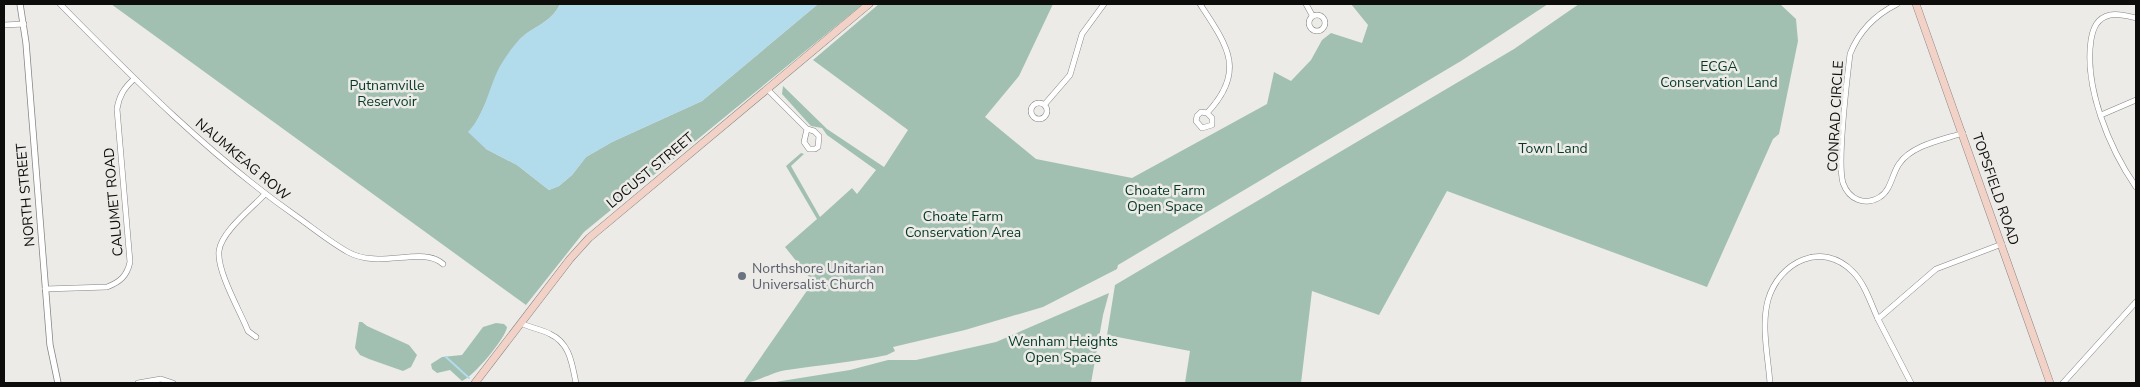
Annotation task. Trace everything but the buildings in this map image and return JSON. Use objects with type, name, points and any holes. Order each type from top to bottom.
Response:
[{"type":"main road","name":"LOCUST STREET","points":[[474,383],[589,238],[869,4]]},
{"type":"main road","name":"TOPSFIELD ROAD","points":[[1916,4],[2050,383]]},
{"type":"street","name":"NORTH STREET","points":[[20,4],[24,24],[50,346],[58,383]]},
{"type":"street","name":"NAUMKEAG ROW","points":[[60,4],[134,79],[265,194],[348,252],[375,261],[424,256],[436,258],[442,264]]},
{"type":"street","points":[[1045,104],[1070,75],[1082,34],[1104,4]]},
{"type":"street","points":[[1200,4],[1213,24],[1229,58],[1231,72],[1223,93],[1208,112]]},
{"type":"street","points":[[1306,4],[1312,15]]},
{"type":"street","name":"CONRAD CIRCLE","points":[[1897,4],[1875,17],[1854,44],[1850,54],[1842,153],[1842,178],[1847,191],[1854,198],[1864,201],[1878,198],[1883,195],[1898,165],[1908,155],[1924,146],[1963,133]]},
{"type":"street","points":[[2136,18],[2109,15],[2101,18],[2092,33],[2090,58],[2091,83],[2101,115],[2122,162],[2136,187]]},
{"type":"street","points":[[4,24],[24,24]]},
{"type":"street","name":"CALUMET ROAD","points":[[45,289],[106,286],[115,284],[128,272],[130,262],[117,109],[118,100],[124,89],[134,79]]},
{"type":"street","points":[[767,89],[807,129]]},
{"type":"street","points":[[2101,115],[2136,100]]},
{"type":"street","points":[[256,337],[248,331],[245,324],[219,261],[219,250],[227,234],[265,194]]},
{"type":"street","points":[[1878,319],[1936,269],[2002,244]]},
{"type":"street","points":[[1770,383],[1765,317],[1774,284],[1792,264],[1818,257],[1829,257],[1840,261],[1857,278],[1911,383]]},
{"type":"street","points":[[2063,383],[2136,302]]},
{"type":"street","points":[[520,323],[534,330],[548,333],[562,342],[570,356],[576,383]]},
{"type":"street","points":[[138,383],[161,379],[173,383]]},
{"type":"green space","name":"Putnamville Reservoir","points":[[111,4],[560,4],[551,17],[518,42],[499,72],[475,124],[486,149],[517,165],[549,190],[559,186],[572,175],[586,157],[612,142],[702,101],[818,4],[863,4],[584,232],[526,305]]},
{"type":"green space","points":[[879,4],[1053,4],[1019,76],[985,117],[1036,159],[1132,178],[1267,104],[1274,72],[1291,81],[1311,60],[1322,40],[1331,33],[1362,43],[1368,25],[1351,4],[1548,4],[1461,61],[1118,265],[1117,269],[1043,307],[965,330],[893,347],[895,351],[887,355],[781,371],[743,383],[813,282],[785,247],[817,219],[786,166],[801,153],[804,154],[791,166],[820,217],[852,188],[857,194],[876,170],[827,135],[822,128],[811,126],[782,94],[783,86],[827,129],[884,167],[908,130],[813,60]]},
{"type":"green space","points":[[1579,4],[1780,4],[1796,19],[1798,41],[1779,134],[1773,139],[1707,287],[1447,191],[1379,315],[1312,291],[1301,383],[1185,383],[1190,351],[1107,335],[1115,285],[1514,49]]},
{"type":"green space","name":"Wenham Heights Open Space","points":[[1109,293],[1103,315],[1091,383],[769,383],[850,370],[888,360],[916,360],[996,342]]},
{"type":"green space","points":[[359,322],[409,345],[417,355],[411,367],[403,371],[360,355],[355,348]]},
{"type":"green space","points":[[496,323],[504,324],[507,327],[501,340],[488,357],[467,378],[462,381],[450,370],[437,373],[432,369],[431,364],[442,357],[462,355],[483,327]]},
{"type":"water","points":[[560,4],[818,4],[702,101],[612,142],[586,157],[572,175],[559,186],[549,190],[517,165],[486,149],[468,132],[478,118],[498,70],[507,55],[523,36],[551,17]]},
{"type":"waterway","points":[[446,357],[469,378]]},
{"type":"place","name":"Northshore Unitarian Universalist Church","points":[[742,276]]},
{"type":"park label","name":"ECGA Conservation Land","points":[[1719,74]]},
{"type":"park label","name":"Town Land","points":[[1553,148]]},
{"type":"park label","name":"Choate Farm Open Space","points":[[1165,198]]},
{"type":"park label","name":"Choate Farm Conservation Area","points":[[963,224]]}]
